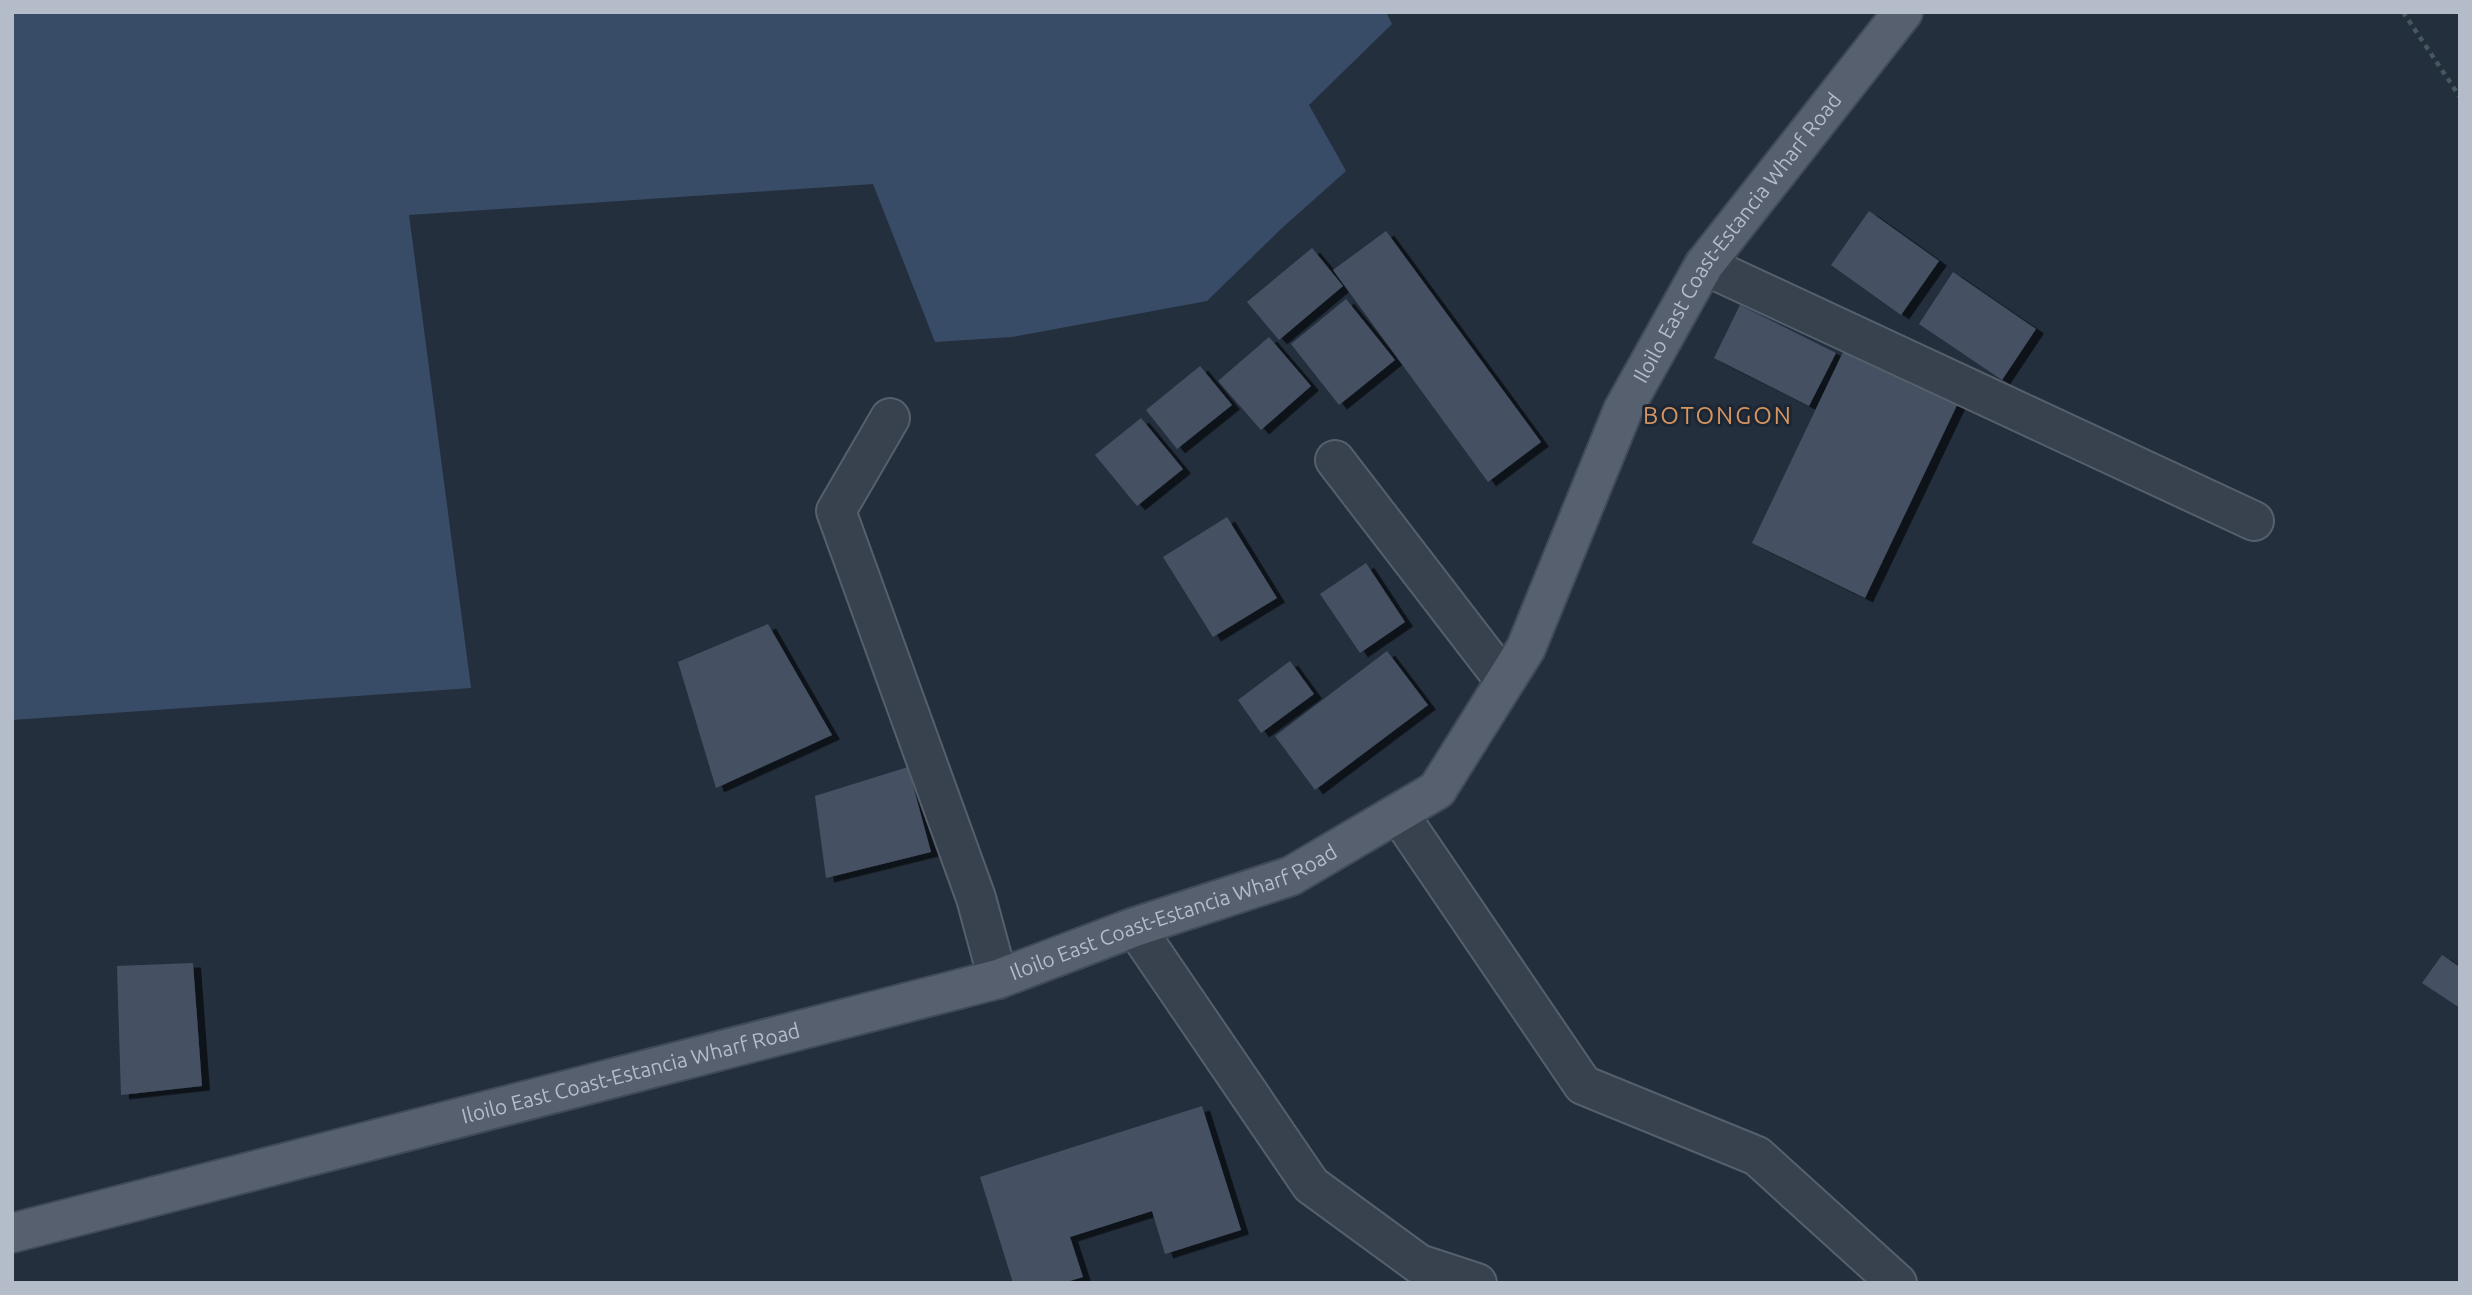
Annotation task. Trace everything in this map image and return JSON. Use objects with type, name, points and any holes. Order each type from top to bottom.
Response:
[{"type":"main road","name":"Iloilo East Coast-Estancia Wharf Road","points":[[12,1233],[998,979],[1135,927],[1291,876],[1437,790],[1526,648],[1623,410],[1704,265],[1903,12]]},
{"type":"street","points":[[1704,265],[2254,522]]},
{"type":"street","points":[[890,418],[836,511],[976,898],[998,979]]},
{"type":"street","points":[[1335,460],[1505,681]]},
{"type":"street","points":[[1398,813],[1583,1085],[1757,1156],[1897,1283]]},
{"type":"street","points":[[1135,927],[1311,1185],[1419,1264],[1478,1283]]},
{"type":"path","points":[[2403,12],[2460,97]]},
{"type":"water","points":[[12,12],[1386,12],[1392,24],[1309,105],[1346,171],[1207,301],[1012,337],[935,342],[873,184],[409,215],[471,688],[12,720]]},
{"type":"building","points":[[1869,211],[1939,261],[1901,315],[1831,265]]},
{"type":"building","points":[[1386,231],[1541,442],[1488,482],[1333,270]]},
{"type":"building","points":[[1312,248],[1343,286],[1279,340],[1247,302]]},
{"type":"building","points":[[1953,272],[2036,329],[2002,380],[1919,324]]},
{"type":"building","points":[[1346,299],[1395,360],[1339,405],[1291,344]]},
{"type":"building","points":[[1740,305],[1836,353],[1809,406],[1714,358]]},
{"type":"building","points":[[1269,337],[1311,386],[1261,430],[1218,381]]},
{"type":"building","points":[[1845,348],[1958,403],[1865,598],[1752,543]]},
{"type":"building","points":[[1200,366],[1232,405],[1177,449],[1146,410]]},
{"type":"building","points":[[1141,418],[1183,469],[1137,506],[1095,455]]},
{"type":"building","points":[[1227,517],[1277,598],[1213,637],[1163,557]]},
{"type":"building","points":[[1366,563],[1405,622],[1360,653],[1320,594]]},
{"type":"building","points":[[768,624],[832,735],[716,788],[678,662]]},
{"type":"building","points":[[1387,651],[1428,705],[1315,790],[1275,736]]},
{"type":"building","points":[[1290,661],[1314,694],[1261,733],[1238,700]]},
{"type":"building","points":[[908,767],[931,852],[826,878],[815,796]]},
{"type":"building","points":[[2442,955],[2460,967],[2460,1008],[2422,983]]},
{"type":"building","points":[[193,963],[202,1086],[121,1095],[117,966]]},
{"type":"building","points":[[1202,1106],[1241,1230],[1165,1254],[1152,1211],[1070,1237],[1083,1277],[1063,1283],[1013,1283],[980,1177]]},
{"type":"district","name":"BOTONGON","points":[[1718,416]]}]
